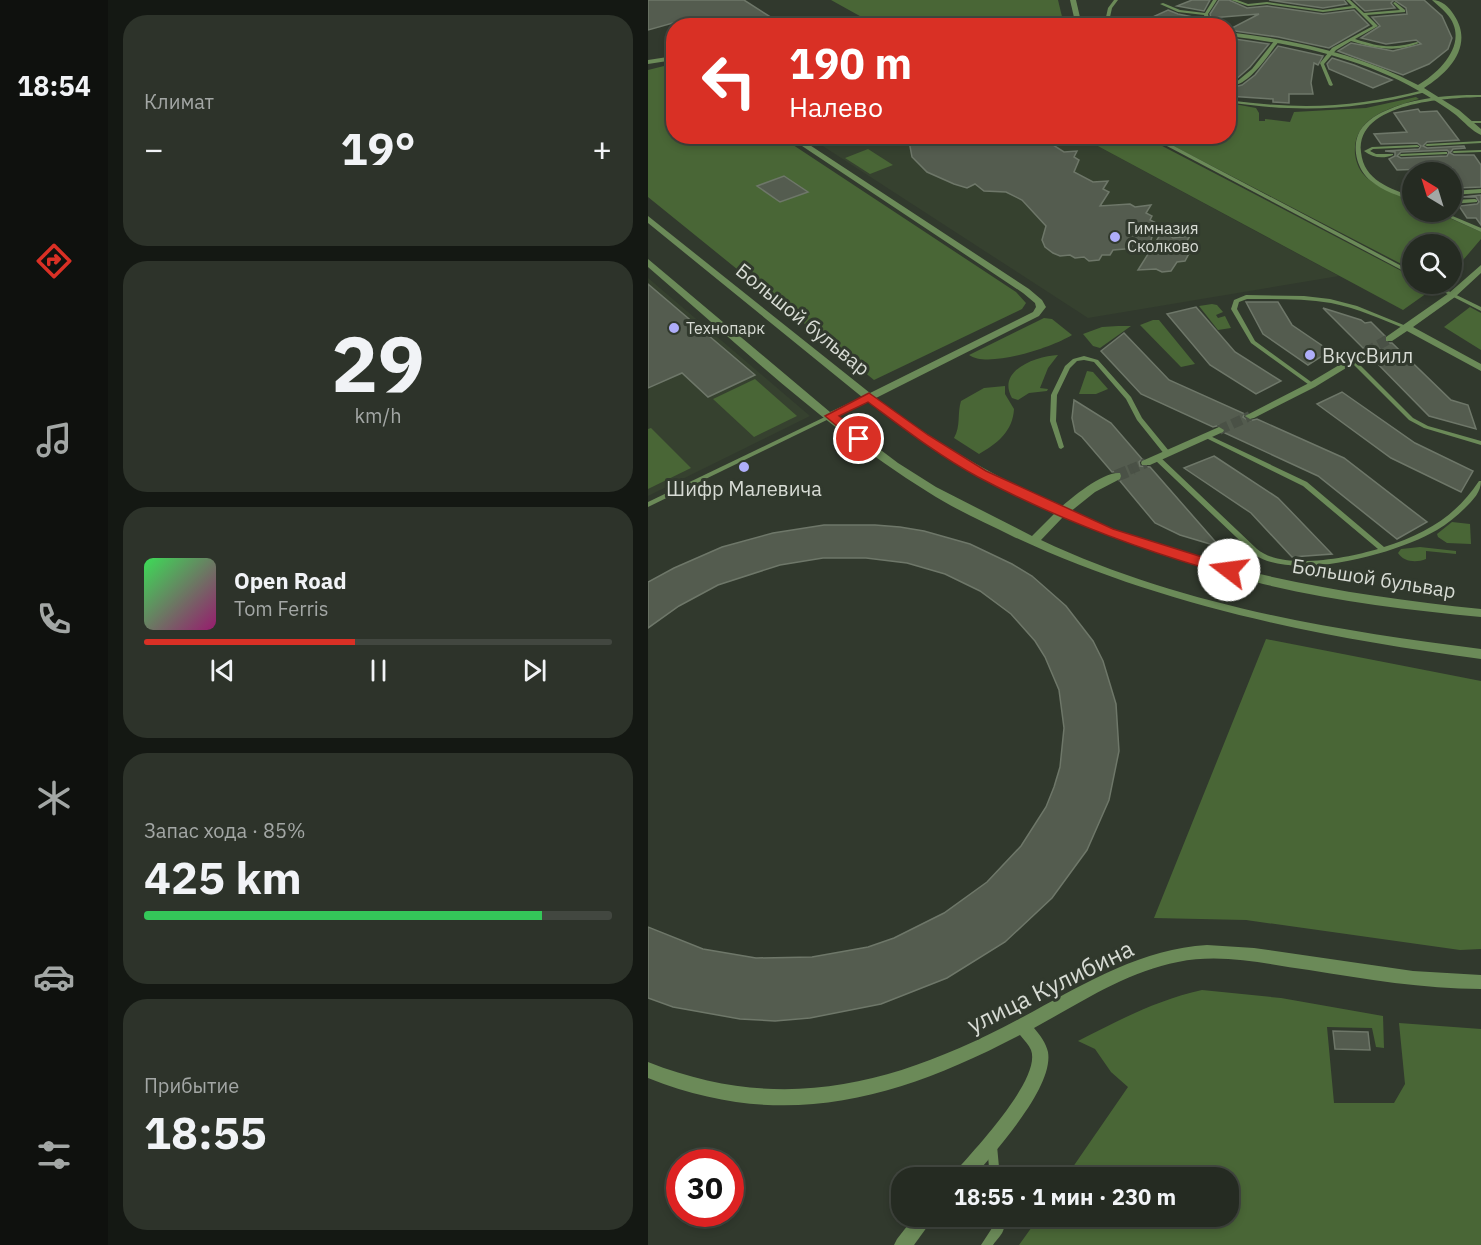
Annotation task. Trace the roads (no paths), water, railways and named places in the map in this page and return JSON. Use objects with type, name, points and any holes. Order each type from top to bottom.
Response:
[{"type":"street","points":[[1073,0],[1077,18]]},
{"type":"street","points":[[1421,89],[1449,66],[1457,55],[1460,44],[1458,31],[1451,14],[1435,0]]},
{"type":"street","points":[[1236,35],[1277,41],[1329,53],[1370,67],[1437,98],[1480,132]]},
{"type":"street","points":[[648,62],[666,59]]},
{"type":"street","points":[[802,144],[1026,291],[1039,302],[1041,307],[1036,314],[831,416]]},
{"type":"street","name":"Большой бульвар","points":[[648,219],[869,397],[924,438],[982,474],[1061,512],[1109,532],[1249,575],[1351,597],[1481,614]]},
{"type":"street","points":[[648,262],[831,416],[891,463],[933,491],[1033,542],[1118,576],[1245,614],[1379,642],[1481,654]]},
{"type":"street","points":[[1389,339],[1452,295],[1481,268]]},
{"type":"street","points":[[1407,328],[1424,335],[1481,368]]},
{"type":"street","points":[[1250,416],[1312,385],[1366,352]]},
{"type":"street","points":[[1146,463],[1219,430]]},
{"type":"street","points":[[1033,542],[1061,512],[1089,490],[1116,476]]},
{"type":"street","name":"улица Кулибина","points":[[648,1071],[698,1087],[743,1096],[787,1098],[877,1086],[969,1053],[1106,979],[1141,965],[1198,951],[1268,957],[1412,980],[1481,982]]},
{"type":"street","points":[[970,1167],[1011,1120],[1039,1070],[1041,1053],[1022,1026]]},
{"type":"street","points":[[903,1245],[918,1227]]},
{"type":"lane","points":[[1108,18],[1110,8],[1116,0]]},
{"type":"lane","points":[[1207,18],[1206,14],[1215,0]]},
{"type":"lane","points":[[1233,0],[1248,5],[1267,3],[1323,11],[1356,7]]},
{"type":"lane","points":[[1331,85],[1322,64],[1329,53],[1376,26],[1348,0]]},
{"type":"lane","points":[[1364,14],[1404,10],[1395,3]]},
{"type":"lane","points":[[1162,4],[1179,11],[1206,14]]},
{"type":"lane","points":[[1352,40],[1378,48],[1397,49],[1417,43]]},
{"type":"lane","points":[[1237,84],[1250,75],[1256,64],[1277,41]]},
{"type":"lane","points":[[1236,102],[1278,108],[1327,108],[1372,104],[1421,89]]},
{"type":"lane","points":[[1402,194],[1379,185],[1368,176],[1360,164],[1358,147],[1367,125],[1377,116],[1390,110],[1437,98],[1481,96]]},
{"type":"lane","points":[[1469,122],[1481,122]]},
{"type":"lane","points":[[1427,145],[1481,142]]},
{"type":"lane","points":[[1165,144],[1402,268]]},
{"type":"lane","points":[[1391,155],[1374,156],[1366,151],[1372,148],[1418,146]]},
{"type":"lane","points":[[1454,152],[1481,151]]},
{"type":"lane","points":[[1401,155],[1445,153]]},
{"type":"lane","points":[[1462,192],[1481,191]]},
{"type":"lane","points":[[1462,202],[1475,201]]},
{"type":"lane","points":[[1462,222],[1481,230]]},
{"type":"lane","points":[[1452,295],[1481,309]]},
{"type":"lane","points":[[1312,385],[1253,342],[1234,309],[1236,301],[1246,297],[1317,299],[1355,308],[1407,328]]},
{"type":"lane","points":[[1061,447],[1053,421],[1054,395],[1067,367],[1075,360],[1084,358],[1096,362],[1129,398],[1162,456],[1263,557],[1290,562],[1345,559],[1384,550],[1419,537],[1441,525],[1472,497],[1481,483]]},
{"type":"lane","points":[[1353,361],[1411,420],[1426,427],[1481,443]]},
{"type":"lane","points":[[648,505],[831,416]]},
{"type":"lane","points":[[1206,436],[1305,484],[1384,550]]},
{"type":"lane","points":[[992,1141],[994,1167]]},
{"type":"lane","points":[[986,1245],[1000,1227]]},
{"type":"tunnel","points":[[1366,352],[1389,339]]},
{"type":"tunnel","points":[[1219,430],[1250,416]]},
{"type":"tunnel","points":[[1129,470],[1146,463]]},
{"type":"tunnel","points":[[1116,476],[1133,469]]},
{"type":"place","name":"Гимназия Сколково","points":[[1115,237]]},
{"type":"place","name":"Технопарк","points":[[674,328]]},
{"type":"place","name":"ВкусВилл","points":[[1310,355]]},
{"type":"place","name":"Шифр Малевича","points":[[744,467]]}]
